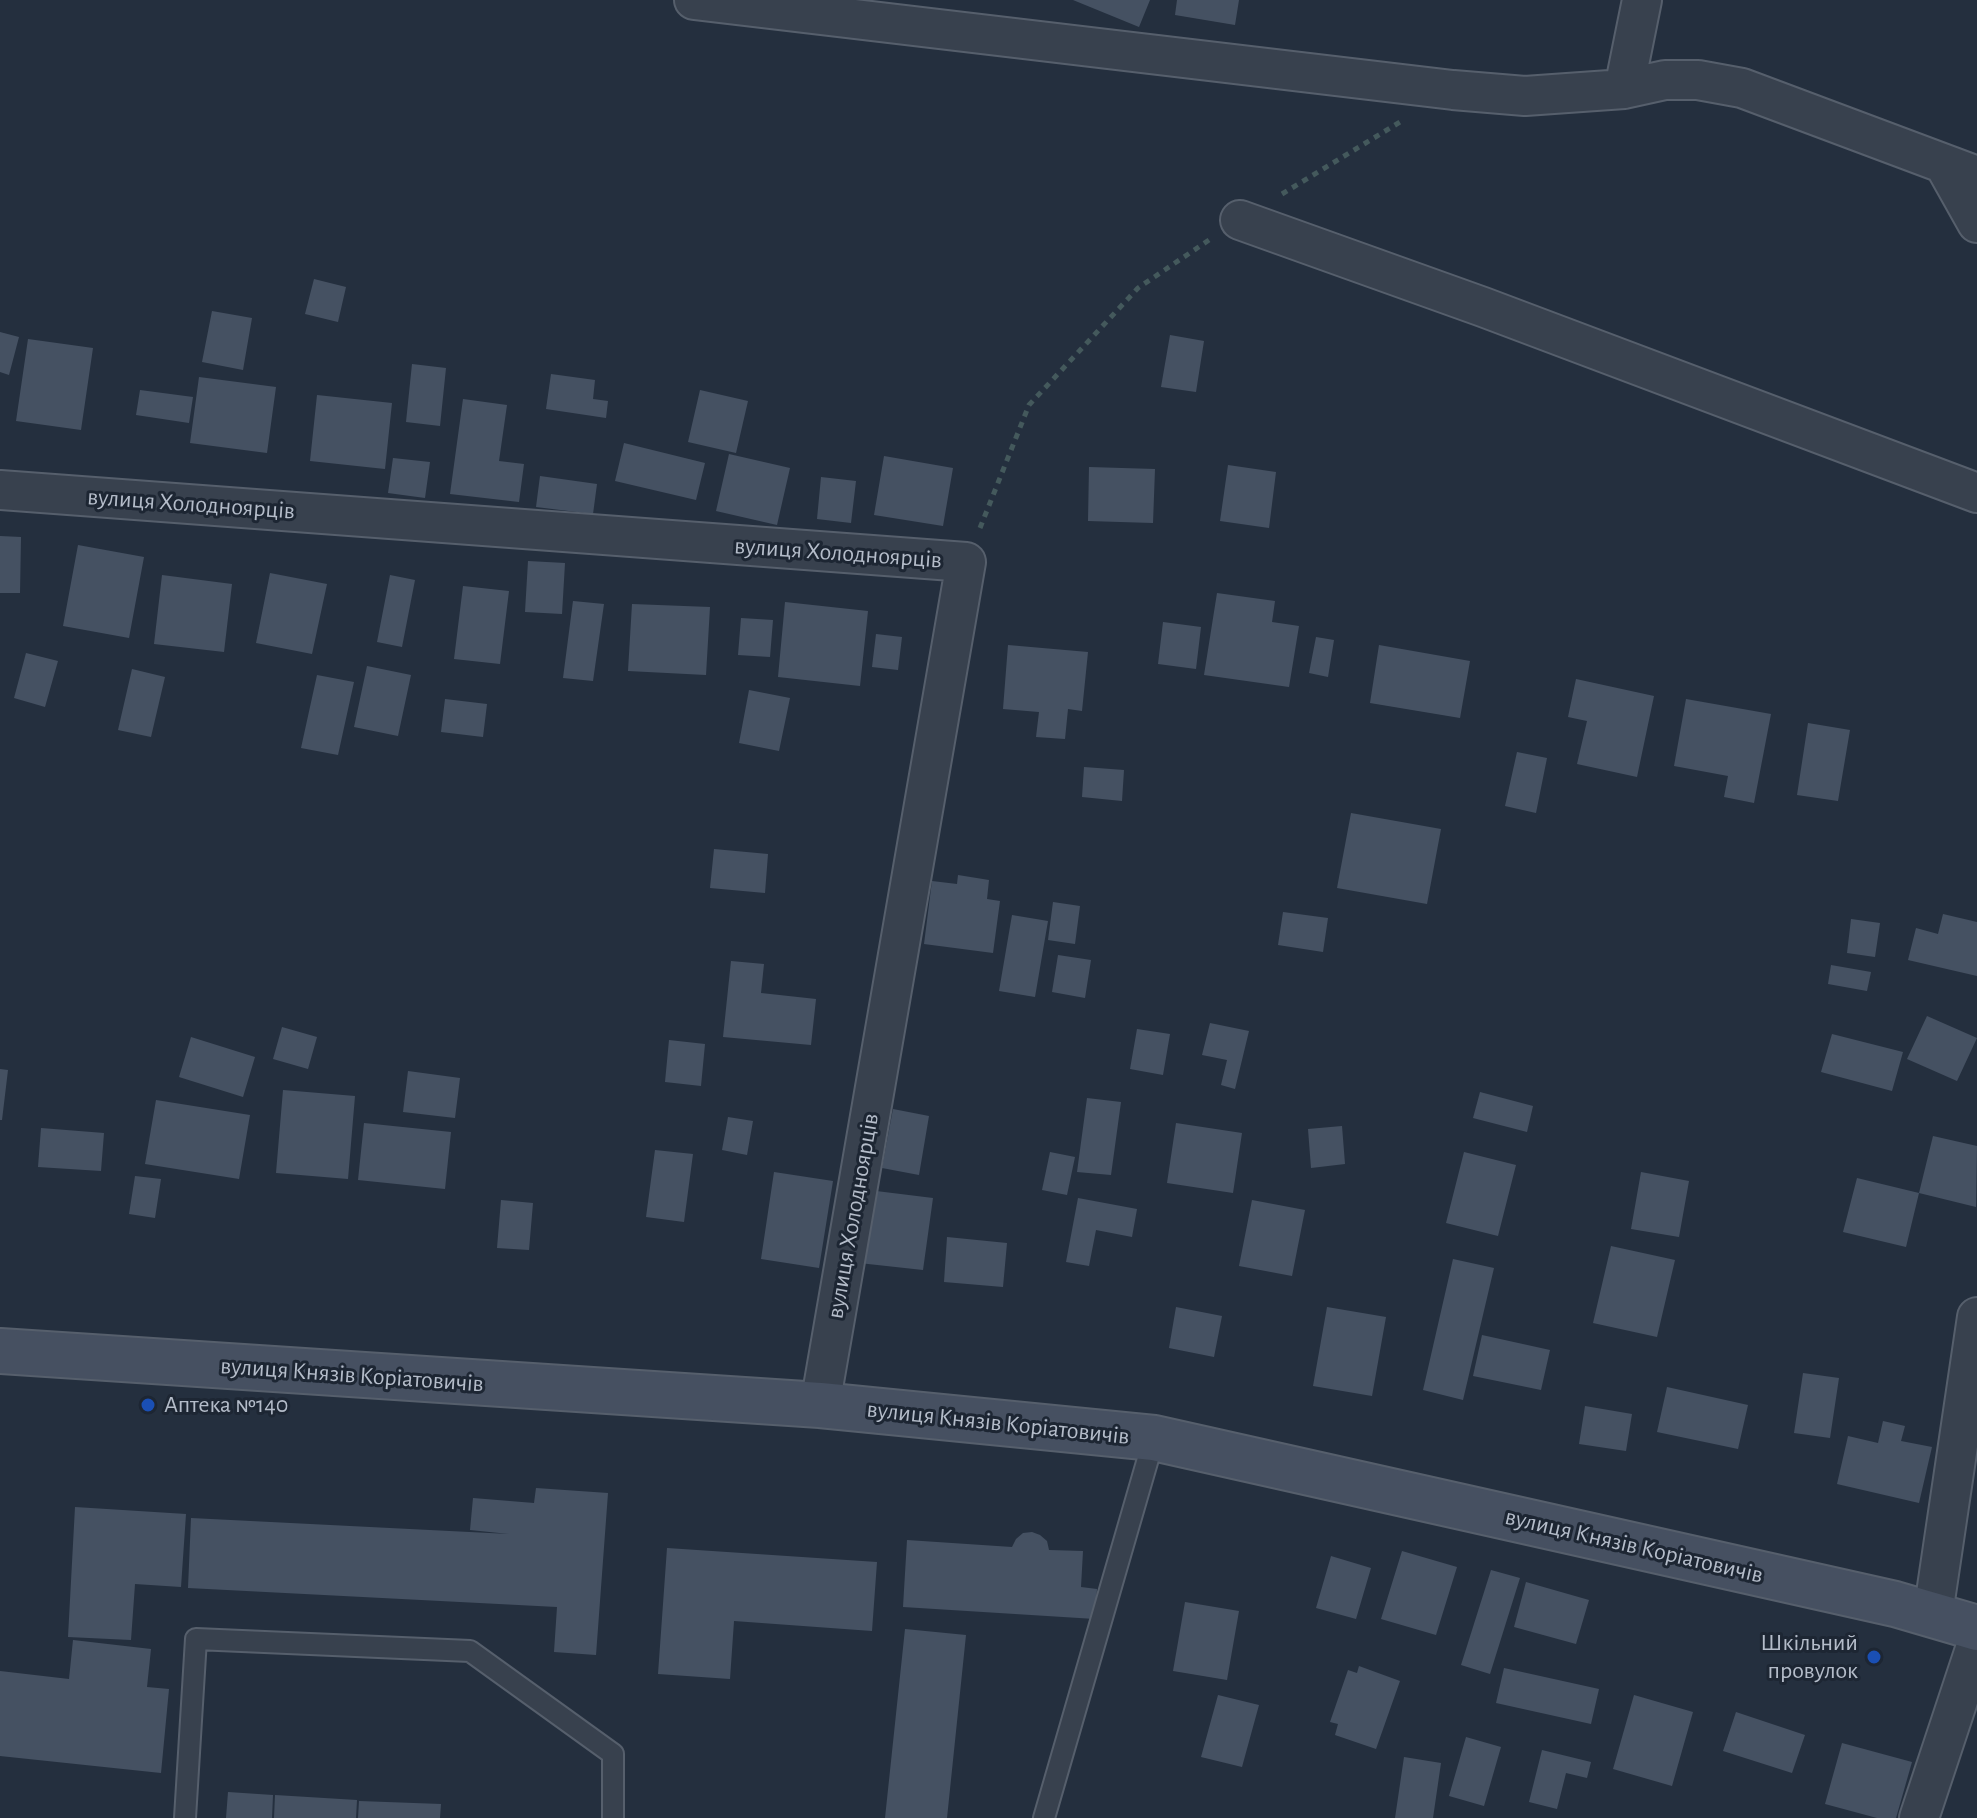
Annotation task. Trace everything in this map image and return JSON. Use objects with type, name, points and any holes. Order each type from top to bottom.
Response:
[{"type":"main road","name":"вулиця Князів Коріатовичів","points":[[0,1351],[820,1405],[1154,1438],[1933,1614],[1977,1628]]},
{"type":"street","points":[[694,0],[1525,96],[1624,89],[1665,80],[1698,80],[1742,88],[1961,171],[1977,223]]},
{"type":"street","points":[[1624,89],[1642,0]]},
{"type":"street","points":[[1240,220],[1977,493]]},
{"type":"street","name":"вулиця Холодноярців","points":[[0,490],[966,562],[820,1405]]},
{"type":"street","points":[[1933,1614],[1977,1317]]},
{"type":"street","points":[[1919,1818],[1977,1643]]},
{"type":"lane","points":[[1044,1818],[1154,1438]]},
{"type":"lane","points":[[185,1818],[196,1639],[470,1651],[613,1754],[613,1818]]},
{"type":"path","points":[[966,562],[1029,405],[1138,288],[1240,220],[1453,90]]},
{"type":"building","points":[[1073,0],[1150,0],[1139,27]]},
{"type":"building","points":[[1177,0],[1239,0],[1235,25],[1175,15]]},
{"type":"building","points":[[314,279],[346,287],[338,322],[305,314]]},
{"type":"building","points":[[212,311],[252,318],[243,370],[202,362]]},
{"type":"building","points":[[0,332],[19,337],[9,375],[0,372]]},
{"type":"building","points":[[1170,335],[1204,341],[1196,392],[1161,387]]},
{"type":"building","points":[[28,339],[93,348],[81,430],[16,421]]},
{"type":"building","points":[[412,364],[446,368],[440,426],[406,422]]},
{"type":"building","points":[[551,374],[595,380],[593,399],[608,401],[606,418],[546,409]]},
{"type":"building","points":[[199,377],[276,387],[267,453],[190,443]]},
{"type":"building","points":[[140,390],[193,397],[189,423],[136,415]]},
{"type":"building","points":[[700,390],[748,401],[736,453],[688,442]]},
{"type":"building","points":[[317,395],[392,403],[385,469],[310,461]]},
{"type":"building","points":[[463,399],[507,405],[499,461],[524,464],[519,502],[450,494]]},
{"type":"building","points":[[624,443],[705,463],[696,500],[615,481]]},
{"type":"building","points":[[729,454],[790,468],[777,525],[716,511]]},
{"type":"building","points":[[884,456],[953,468],[943,526],[874,515]]},
{"type":"building","points":[[393,458],[430,462],[425,498],[388,493]]},
{"type":"building","points":[[1228,465],[1276,472],[1269,528],[1220,521]]},
{"type":"building","points":[[1089,467],[1155,469],[1153,523],[1088,521]]},
{"type":"building","points":[[540,476],[597,484],[593,514],[536,507]]},
{"type":"building","points":[[821,477],[856,481],[851,523],[817,519]]},
{"type":"building","points":[[0,536],[21,537],[20,593],[0,593]]},
{"type":"building","points":[[78,545],[144,557],[129,638],[63,626]]},
{"type":"building","points":[[528,561],[565,563],[562,614],[525,612]]},
{"type":"building","points":[[270,573],[327,584],[312,654],[256,643]]},
{"type":"building","points":[[162,575],[232,584],[224,652],[154,644]]},
{"type":"building","points":[[390,575],[415,580],[402,647],[377,642]]},
{"type":"building","points":[[463,586],[509,591],[500,664],[454,659]]},
{"type":"building","points":[[1217,593],[1275,601],[1272,622],[1299,626],[1289,687],[1204,675]]},
{"type":"building","points":[[573,601],[604,604],[593,681],[563,678]]},
{"type":"building","points":[[785,602],[868,611],[860,686],[778,677]]},
{"type":"building","points":[[632,604],[710,607],[706,675],[628,671]]},
{"type":"building","points":[[741,618],[773,620],[770,657],[738,655]]},
{"type":"building","points":[[1163,622],[1201,627],[1196,669],[1158,664]]},
{"type":"building","points":[[876,634],[902,637],[898,670],[872,667]]},
{"type":"building","points":[[1316,637],[1334,640],[1328,677],[1309,673]]},
{"type":"building","points":[[1008,645],[1088,652],[1082,711],[1068,709],[1065,739],[1036,737],[1039,712],[1003,709]]},
{"type":"building","points":[[1379,645],[1470,661],[1460,718],[1370,703]]},
{"type":"building","points":[[26,653],[58,661],[45,707],[14,698]]},
{"type":"building","points":[[367,666],[411,675],[398,736],[354,727]]},
{"type":"building","points":[[132,669],[165,677],[151,737],[118,730]]},
{"type":"building","points":[[317,675],[354,682],[338,755],[301,748]]},
{"type":"building","points":[[1576,679],[1654,696],[1637,777],[1577,764],[1587,721],[1568,717]]},
{"type":"building","points":[[749,690],[790,698],[779,751],[739,743]]},
{"type":"building","points":[[445,699],[487,704],[483,737],[441,732]]},
{"type":"building","points":[[1686,699],[1771,714],[1754,803],[1724,797],[1728,776],[1674,766]]},
{"type":"building","points":[[1808,723],[1850,730],[1838,801],[1797,795]]},
{"type":"building","points":[[1517,752],[1547,758],[1536,813],[1505,806]]},
{"type":"building","points":[[1084,767],[1124,770],[1122,801],[1082,797]]},
{"type":"building","points":[[1351,813],[1441,829],[1427,904],[1337,888]]},
{"type":"building","points":[[714,849],[768,854],[765,893],[710,888]]},
{"type":"building","points":[[958,875],[989,880],[987,899],[1000,901],[993,953],[924,944],[932,881],[957,884]]},
{"type":"building","points":[[1053,902],[1080,906],[1075,944],[1048,940]]},
{"type":"building","points":[[1283,912],[1328,918],[1323,952],[1278,945]]},
{"type":"building","points":[[1943,914],[1977,922],[1977,976],[1908,960],[1916,928],[1938,934]]},
{"type":"building","points":[[1012,915],[1048,921],[1035,997],[999,991]]},
{"type":"building","points":[[1851,919],[1880,923],[1875,957],[1847,953]]},
{"type":"building","points":[[1058,955],[1091,960],[1085,998],[1052,992]]},
{"type":"building","points":[[731,961],[764,964],[761,993],[816,999],[811,1045],[723,1037]]},
{"type":"building","points":[[1831,965],[1871,972],[1867,991],[1828,984]]},
{"type":"building","points":[[1927,1016],[1977,1038],[1957,1081],[1907,1059]]},
{"type":"building","points":[[1210,1023],[1249,1031],[1235,1089],[1221,1085],[1227,1060],[1202,1055]]},
{"type":"building","points":[[282,1027],[317,1037],[308,1069],[273,1059]]},
{"type":"building","points":[[1137,1029],[1170,1034],[1163,1075],[1130,1069]]},
{"type":"building","points":[[1832,1034],[1903,1052],[1892,1091],[1821,1072]]},
{"type":"building","points":[[191,1037],[255,1057],[243,1097],[179,1077]]},
{"type":"building","points":[[669,1040],[705,1044],[701,1086],[665,1082]]},
{"type":"building","points":[[0,1069],[8,1070],[2,1120],[0,1120]]},
{"type":"building","points":[[408,1071],[460,1078],[455,1118],[403,1112]]},
{"type":"building","points":[[283,1090],[355,1096],[348,1179],[276,1173]]},
{"type":"building","points":[[1480,1092],[1533,1106],[1527,1132],[1473,1118]]},
{"type":"building","points":[[1087,1098],[1121,1102],[1111,1175],[1077,1172]]},
{"type":"building","points":[[156,1100],[250,1115],[239,1179],[145,1164]]},
{"type":"building","points":[[893,1109],[929,1116],[919,1175],[882,1168]]},
{"type":"building","points":[[728,1117],[753,1121],[747,1155],[722,1150]]},
{"type":"building","points":[[364,1123],[451,1132],[445,1189],[358,1180]]},
{"type":"building","points":[[1176,1123],[1242,1133],[1233,1193],[1167,1183]]},
{"type":"building","points":[[1342,1126],[1345,1164],[1311,1168],[1308,1129]]},
{"type":"building","points":[[41,1128],[104,1133],[101,1171],[38,1167]]},
{"type":"building","points":[[1933,1136],[1977,1146],[1976,1207],[1919,1193]]},
{"type":"building","points":[[655,1150],[693,1154],[684,1222],[646,1217]]},
{"type":"building","points":[[1050,1152],[1075,1157],[1067,1195],[1042,1190]]},
{"type":"building","points":[[1464,1152],[1516,1165],[1498,1236],[1446,1223]]},
{"type":"building","points":[[774,1172],[833,1181],[819,1268],[761,1259]]},
{"type":"building","points":[[1641,1172],[1689,1181],[1679,1237],[1631,1229]]},
{"type":"building","points":[[135,1176],[161,1179],[155,1218],[129,1214]]},
{"type":"building","points":[[1857,1178],[1919,1193],[1906,1247],[1843,1232]]},
{"type":"building","points":[[868,1190],[933,1198],[923,1270],[859,1263]]},
{"type":"building","points":[[1078,1198],[1137,1209],[1132,1237],[1096,1230],[1089,1266],[1066,1262]]},
{"type":"building","points":[[501,1200],[533,1203],[529,1250],[497,1248]]},
{"type":"building","points":[[1252,1200],[1305,1210],[1292,1276],[1239,1266]]},
{"type":"building","points":[[947,1237],[1007,1243],[1003,1287],[944,1282]]},
{"type":"building","points":[[1611,1246],[1675,1260],[1657,1337],[1593,1323]]},
{"type":"building","points":[[1453,1259],[1494,1268],[1463,1400],[1423,1390]]},
{"type":"building","points":[[1176,1307],[1222,1316],[1214,1357],[1169,1348]]},
{"type":"building","points":[[1327,1307],[1386,1317],[1372,1396],[1313,1386]]},
{"type":"building","points":[[1482,1335],[1550,1350],[1541,1390],[1473,1376]]},
{"type":"building","points":[[1803,1373],[1839,1378],[1830,1438],[1794,1433]]},
{"type":"building","points":[[1667,1387],[1748,1405],[1738,1449],[1657,1432]]},
{"type":"building","points":[[1585,1406],[1632,1414],[1626,1451],[1579,1444]]},
{"type":"building","points":[[1883,1421],[1905,1426],[1901,1441],[1932,1447],[1919,1503],[1837,1484],[1848,1436],[1878,1443]]},
{"type":"building","points":[[536,1488],[608,1493],[596,1655],[554,1652],[557,1607],[188,1588],[191,1518],[509,1534],[470,1530],[473,1498],[534,1503]]},
{"type":"building","points":[[75,1507],[186,1514],[181,1587],[135,1584],[131,1640],[68,1637]]},
{"type":"building","points":[[1032,1532],[1047,1541],[1049,1550],[1083,1551],[1081,1587],[1097,1589],[1095,1619],[903,1607],[907,1540],[1012,1547],[1023,1533]]},
{"type":"building","points":[[667,1548],[877,1562],[872,1631],[734,1621],[730,1679],[658,1674]]},
{"type":"building","points":[[1402,1551],[1457,1567],[1436,1635],[1381,1619]]},
{"type":"building","points":[[1331,1556],[1371,1568],[1356,1619],[1316,1608]]},
{"type":"building","points":[[1491,1570],[1520,1578],[1490,1674],[1461,1665]]},
{"type":"building","points":[[1526,1582],[1589,1600],[1576,1644],[1514,1627]]},
{"type":"building","points":[[1185,1602],[1239,1611],[1227,1680],[1173,1671]]},
{"type":"building","points":[[905,1629],[966,1635],[947,1818],[885,1818]]},
{"type":"building","points":[[73,1640],[151,1649],[147,1687],[169,1689],[161,1773],[0,1756],[0,1671],[69,1679]]},
{"type":"building","points":[[1359,1666],[1400,1681],[1376,1749],[1335,1735],[1338,1724],[1330,1722],[1348,1670],[1357,1673]]},
{"type":"building","points":[[1504,1668],[1599,1689],[1591,1724],[1496,1703]]},
{"type":"building","points":[[1218,1695],[1259,1705],[1242,1767],[1201,1757]]},
{"type":"building","points":[[1634,1695],[1693,1712],[1672,1786],[1613,1769]]},
{"type":"building","points":[[1736,1712],[1805,1735],[1792,1773],[1723,1751]]},
{"type":"building","points":[[1466,1737],[1501,1747],[1484,1806],[1449,1796]]},
{"type":"building","points":[[1842,1743],[1912,1762],[1896,1818],[1877,1818],[1825,1804]]},
{"type":"building","points":[[1542,1750],[1591,1762],[1587,1778],[1566,1773],[1557,1809],[1529,1802]]},
{"type":"building","points":[[1404,1757],[1441,1763],[1433,1818],[1395,1818]]},
{"type":"building","points":[[228,1792],[273,1795],[272,1818],[226,1818]]},
{"type":"building","points":[[275,1795],[357,1800],[356,1818],[274,1818]]},
{"type":"building","points":[[359,1801],[441,1804],[440,1818],[358,1818]]},
{"type":"place","name":"Аптека №140","points":[[148,1405]]},
{"type":"place","name":"Шкільний провулок","points":[[1874,1657]]}]
